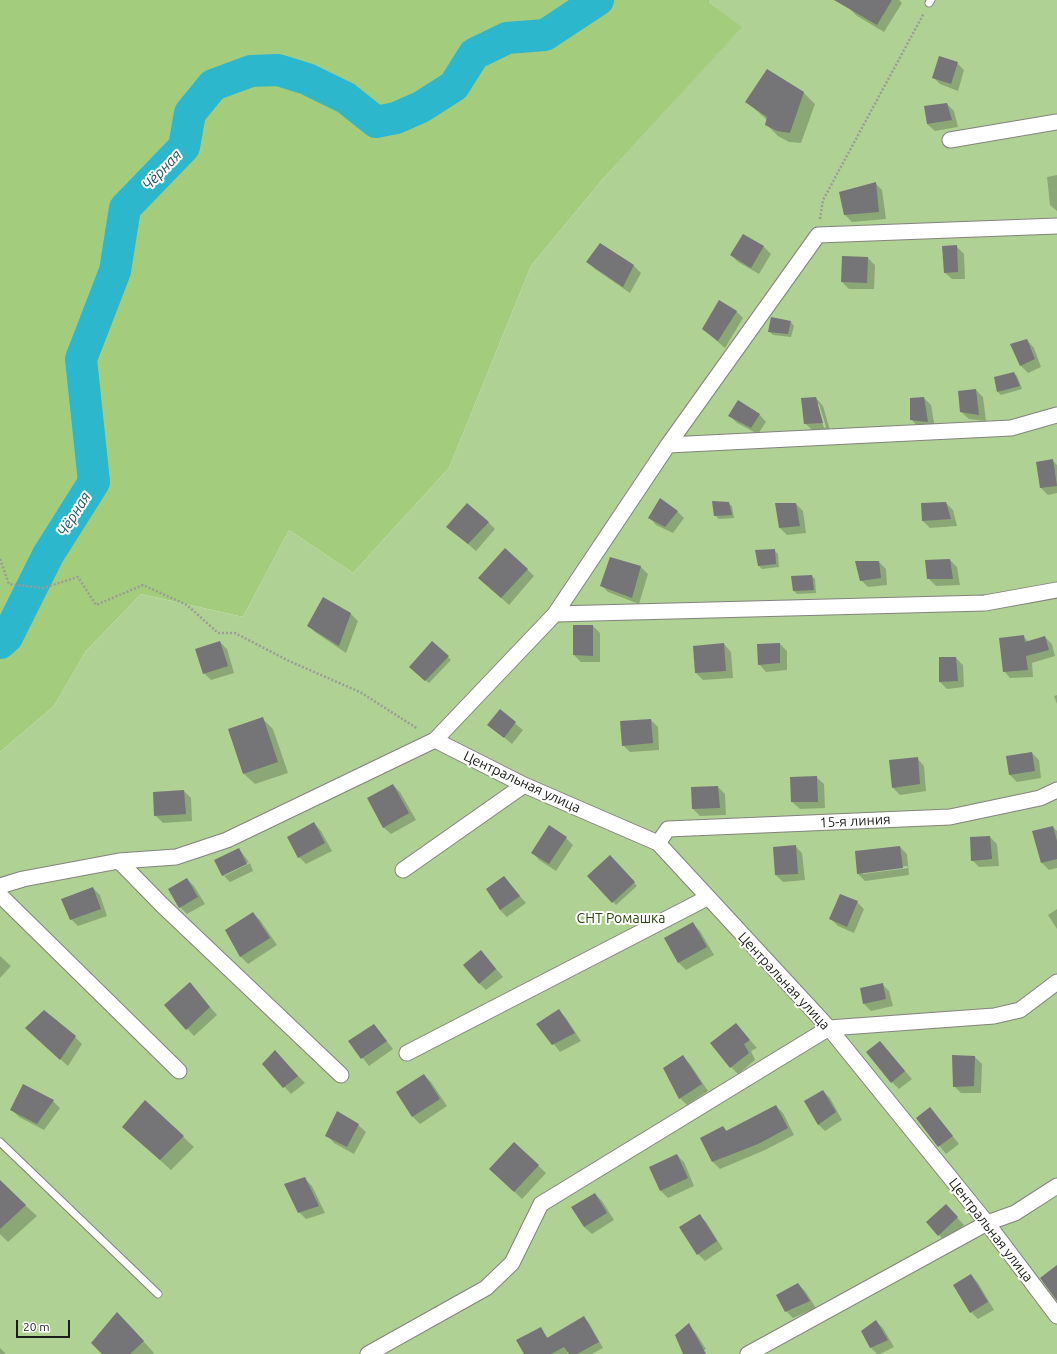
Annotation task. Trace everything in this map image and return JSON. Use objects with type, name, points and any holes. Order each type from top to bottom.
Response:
[{"type":"street","points":[[950,140],[1057,122]]},
{"type":"street","points":[[0,886],[23,879],[119,861],[176,857],[227,840],[435,740],[555,614],[668,445],[818,235],[1057,226]]},
{"type":"street","points":[[668,445],[1012,428],[1057,415]]},
{"type":"street","points":[[555,614],[985,603],[1057,590]]},
{"type":"street","name":"Центральная улица","points":[[435,740],[524,785],[658,843],[828,1028],[987,1223],[1057,1316]]},
{"type":"street","points":[[403,870],[524,785]]},
{"type":"street","name":"15-я линия","points":[[658,843],[668,829],[950,817],[1040,798],[1057,790]]},
{"type":"street","points":[[119,861],[162,905],[341,1075]]},
{"type":"street","points":[[0,895],[179,1071]]},
{"type":"street","points":[[407,1053],[707,898]]},
{"type":"street","points":[[368,1354],[486,1288],[512,1263],[541,1204],[828,1028],[994,1016],[1020,1010],[1057,982]]},
{"type":"street","points":[[748,1354],[987,1223],[1015,1213],[1057,1186]]},
{"type":"lane","points":[[0,1142],[158,1294]]},
{"type":"path","points":[[818,235],[823,200],[930,2]]},
{"type":"path","points":[[0,559],[9,584],[43,588],[78,577],[96,605],[143,585],[187,605],[218,633],[235,633],[289,661],[360,692],[435,740]]},
{"type":"green space","points":[[0,0],[711,0],[709,2],[742,27],[602,180],[531,266],[449,468],[353,573],[289,530],[243,617],[141,594],[86,651],[54,706],[0,752]]},
{"type":"green space","name":"СНТ Ромашка","points":[[711,0],[1057,0],[1057,1354],[0,1354],[0,752],[54,706],[86,651],[141,594],[243,617],[289,530],[353,573],[449,468],[531,266],[602,180],[741,27],[709,2]]},
{"type":"building","points":[[834,0],[892,0],[877,25]]},
{"type":"building","points":[[939,56],[958,62],[951,84],[932,78]]},
{"type":"building","points":[[767,69],[804,92],[790,133],[777,131],[765,125],[767,117],[745,102]]},
{"type":"building","points":[[947,103],[952,120],[927,124],[924,106]]},
{"type":"building","points":[[876,182],[879,212],[844,215],[839,192]]},
{"type":"building","points":[[743,234],[764,246],[751,268],[730,255]]},
{"type":"building","points":[[600,243],[634,265],[623,287],[586,262]]},
{"type":"building","points":[[957,245],[958,272],[944,273],[942,246]]},
{"type":"building","points":[[842,256],[868,257],[867,283],[841,282]]},
{"type":"building","points":[[719,300],[737,311],[718,341],[702,329]]},
{"type":"building","points":[[771,317],[791,321],[788,334],[768,332]]},
{"type":"building","points":[[1027,339],[1035,359],[1020,366],[1010,344]]},
{"type":"building","points":[[1014,372],[1020,386],[997,392],[994,377]]},
{"type":"building","points":[[976,389],[979,415],[960,412],[958,391]]},
{"type":"building","points":[[816,397],[823,423],[804,424],[801,398]]},
{"type":"building","points":[[924,397],[928,422],[910,420],[910,398]]},
{"type":"building","points":[[738,400],[760,414],[751,428],[728,416]]},
{"type":"building","points":[[1053,459],[1057,486],[1040,488],[1036,462]]},
{"type":"building","points":[[660,498],[678,511],[665,527],[648,518]]},
{"type":"building","points":[[712,501],[729,502],[732,515],[714,516]]},
{"type":"building","points":[[946,502],[951,519],[922,521],[921,503]]},
{"type":"building","points":[[467,503],[489,522],[468,544],[446,527]]},
{"type":"building","points":[[775,503],[796,503],[800,526],[779,528]]},
{"type":"building","points":[[505,548],[528,569],[501,598],[478,578]]},
{"type":"building","points":[[775,549],[776,564],[758,566],[755,550]]},
{"type":"building","points":[[610,557],[641,566],[632,598],[600,586]]},
{"type":"building","points":[[950,559],[953,579],[927,579],[925,560]]},
{"type":"building","points":[[855,561],[879,561],[881,578],[860,581]]},
{"type":"building","points":[[812,575],[814,590],[793,591],[791,576]]},
{"type":"building","points":[[323,597],[351,613],[339,646],[307,626]]},
{"type":"building","points":[[573,625],[593,625],[593,656],[573,655]]},
{"type":"building","points":[[1024,635],[1025,642],[1045,636],[1049,650],[1026,656],[1028,670],[1003,672],[999,638]]},
{"type":"building","points":[[220,641],[228,666],[203,674],[195,649]]},
{"type":"building","points":[[432,641],[449,656],[425,681],[409,667]]},
{"type":"building","points":[[724,643],[726,671],[695,673],[693,646]]},
{"type":"building","points":[[780,643],[780,663],[758,665],[757,644]]},
{"type":"building","points":[[939,657],[956,657],[958,681],[939,682]]},
{"type":"building","points":[[500,709],[516,722],[504,738],[487,725]]},
{"type":"building","points":[[263,717],[278,762],[243,774],[228,729]]},
{"type":"building","points":[[651,719],[653,743],[622,746],[620,721]]},
{"type":"building","points":[[1032,752],[1035,771],[1009,775],[1006,756]]},
{"type":"building","points":[[918,757],[920,784],[892,788],[889,760]]},
{"type":"building","points":[[817,776],[818,802],[791,802],[790,777]]},
{"type":"building","points":[[393,784],[409,813],[383,828],[367,798]]},
{"type":"building","points":[[718,786],[720,808],[692,809],[691,787]]},
{"type":"building","points":[[184,790],[186,814],[154,816],[153,792]]},
{"type":"building","points":[[314,822],[325,843],[298,858],[287,837]]},
{"type":"building","points":[[549,825],[567,837],[549,864],[531,853]]},
{"type":"building","points":[[1053,826],[1057,841],[1057,859],[1041,863],[1032,831]]},
{"type":"building","points":[[990,836],[992,859],[971,861],[970,837]]},
{"type":"building","points":[[796,845],[798,874],[775,875],[773,847]]},
{"type":"building","points":[[900,846],[903,868],[857,874],[855,851]]},
{"type":"building","points":[[239,848],[247,864],[222,876],[214,860]]},
{"type":"building","points":[[610,855],[635,882],[612,903],[587,876]]},
{"type":"building","points":[[504,876],[520,896],[500,910],[486,889]]},
{"type":"building","points":[[187,878],[198,897],[179,908],[168,889]]},
{"type":"building","points":[[93,887],[101,909],[70,920],[61,899]]},
{"type":"building","points":[[840,894],[858,901],[847,927],[829,919]]},
{"type":"building","points":[[253,912],[270,938],[240,957],[225,930]]},
{"type":"building","points":[[693,922],[707,947],[678,963],[664,938]]},
{"type":"building","points":[[481,950],[496,969],[479,984],[463,965]]},
{"type":"building","points":[[190,982],[210,1007],[186,1030],[164,1005]]},
{"type":"building","points":[[883,983],[886,999],[863,1004],[860,988]]},
{"type":"building","points":[[559,1009],[575,1033],[552,1045],[536,1024]]},
{"type":"building","points":[[44,1010],[76,1036],[60,1060],[25,1028]]},
{"type":"building","points":[[736,1023],[750,1040],[744,1044],[749,1053],[730,1068],[710,1043]]},
{"type":"building","points":[[374,1024],[387,1041],[361,1059],[348,1041]]},
{"type":"building","points":[[880,1041],[905,1071],[891,1083],[866,1052]]},
{"type":"building","points":[[275,1050],[298,1076],[283,1088],[262,1064]]},
{"type":"building","points":[[683,1055],[702,1084],[679,1099],[663,1068]]},
{"type":"building","points":[[952,1055],[975,1056],[974,1086],[953,1087]]},
{"type":"building","points":[[424,1074],[440,1099],[412,1117],[396,1092]]},
{"type":"building","points":[[23,1084],[54,1100],[37,1124],[10,1110]]},
{"type":"building","points":[[823,1090],[836,1112],[818,1125],[804,1101]]},
{"type":"building","points":[[145,1100],[184,1136],[160,1160],[122,1127]]},
{"type":"building","points":[[776,1105],[788,1128],[758,1144],[712,1162],[700,1138],[723,1126],[726,1131]]},
{"type":"building","points":[[930,1107],[953,1136],[938,1147],[916,1118]]},
{"type":"building","points":[[337,1111],[359,1124],[347,1147],[325,1136]]},
{"type":"building","points":[[514,1142],[539,1165],[514,1192],[489,1169]]},
{"type":"building","points":[[677,1154],[688,1178],[660,1191],[649,1167]]},
{"type":"building","points":[[305,1177],[319,1206],[298,1213],[284,1184]]},
{"type":"building","points":[[0,1180],[26,1205],[0,1229]]},
{"type":"building","points":[[595,1193],[607,1213],[584,1227],[571,1207]]},
{"type":"building","points":[[946,1204],[958,1217],[938,1236],[926,1222]]},
{"type":"building","points":[[700,1214],[717,1241],[697,1255],[679,1227]]},
{"type":"building","points":[[1057,1265],[1057,1301],[1040,1278]]},
{"type":"building","points":[[971,1274],[988,1302],[970,1313],[953,1285]]},
{"type":"building","points":[[798,1283],[810,1301],[785,1312],[776,1295]]},
{"type":"building","points":[[117,1312],[144,1341],[130,1354],[102,1354],[91,1343]]},
{"type":"building","points":[[584,1316],[599,1342],[577,1354],[569,1354],[564,1347],[551,1354],[524,1354],[516,1340],[541,1327],[547,1338]]},
{"type":"building","points":[[876,1320],[888,1340],[870,1348],[861,1331]]},
{"type":"building","points":[[689,1323],[706,1354],[683,1354],[675,1335]]},
{"type":"waterway","name":"Чёрная","points":[[0,643],[7,637],[48,555],[94,482],[81,359],[115,271],[125,208],[184,147],[190,113],[213,85],[251,71],[278,70],[307,79],[346,98],[376,122],[396,118],[421,107],[454,86],[474,54],[507,38],[545,35],[598,0]]}]
